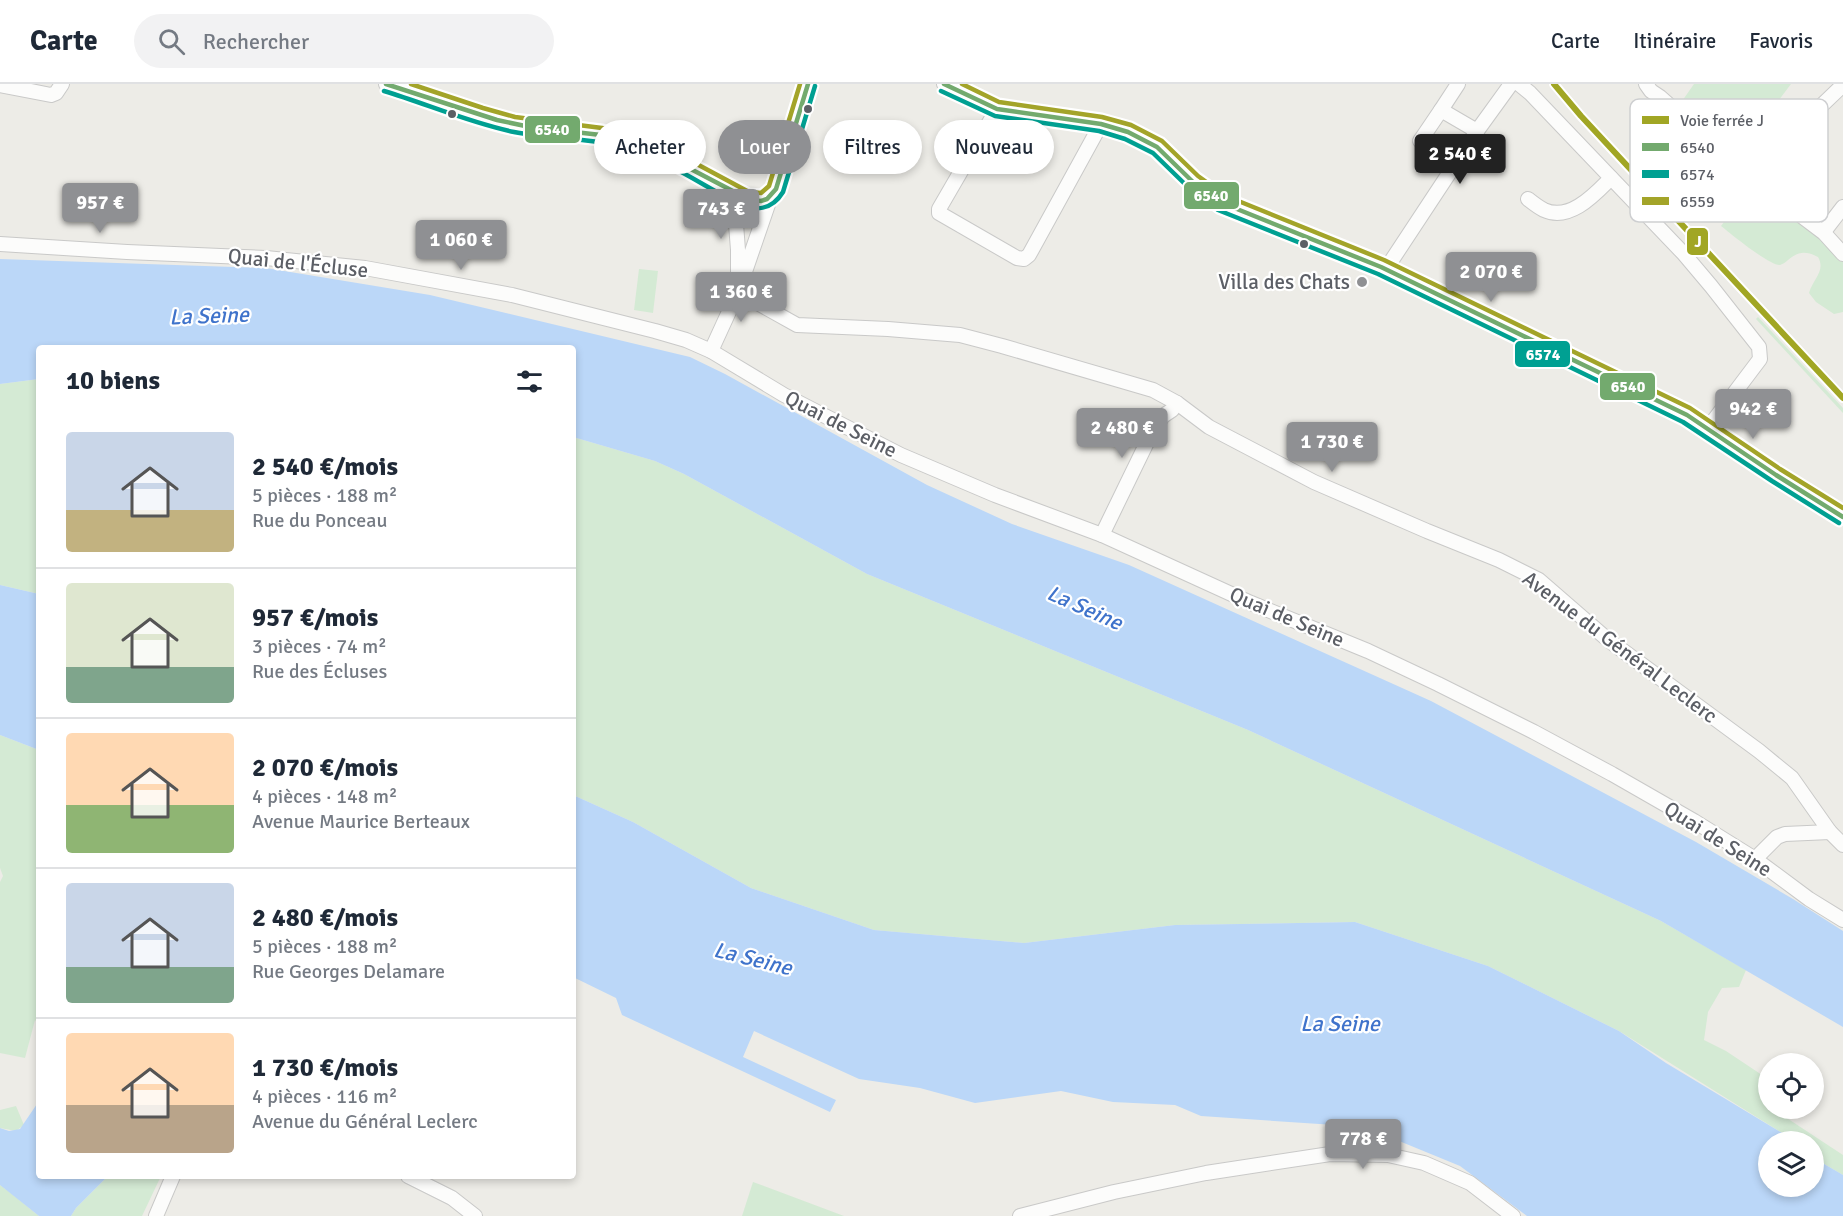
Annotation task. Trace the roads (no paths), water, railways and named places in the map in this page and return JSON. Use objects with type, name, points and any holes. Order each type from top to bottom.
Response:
[{"type":"street","points":[[0,85],[51,95],[56,93],[62,84]]},
{"type":"street","points":[[386,84],[487,118],[549,130],[635,142],[672,158],[736,194],[750,200],[766,199]]},
{"type":"street","points":[[711,351],[739,288],[766,215],[766,199],[776,189],[808,84]]},
{"type":"street","points":[[944,84],[997,109],[1101,124],[1128,132],[1157,147],[1193,182],[1222,203],[1386,269],[1681,412],[1843,517]]},
{"type":"street","points":[[1420,141],[1458,84]]},
{"type":"street","points":[[1386,269],[1477,131],[1511,84]]},
{"type":"street","points":[[1519,84],[1630,198]]},
{"type":"street","points":[[1646,84],[1651,92],[1662,99]]},
{"type":"street","points":[[1828,99],[1843,85]]},
{"type":"street","points":[[997,109],[939,209],[939,213],[1017,258],[1024,259],[1029,255],[1101,124]]},
{"type":"street","points":[[1441,110],[1477,131]]},
{"type":"street","points":[[1528,199],[1546,211],[1576,208],[1587,201],[1611,178]]},
{"type":"street","points":[[736,194],[734,198],[739,288]]},
{"type":"street","points":[[1825,231],[1843,207]]},
{"type":"street","points":[[1653,222],[1684,254],[1759,347],[1760,359],[1708,428]]},
{"type":"street","points":[[1812,222],[1843,240]]},
{"type":"street","points":[[1825,231],[1843,254]]},
{"type":"street","name":"Quai de l'Écluse","points":[[0,244],[266,258],[365,268],[512,295],[656,331],[711,351]]},
{"type":"street","name":"Avenue du Général Leclerc","points":[[739,288],[797,325],[960,335],[1153,390],[1177,403],[1209,427],[1314,482],[1499,560],[1539,580],[1607,639],[1792,778],[1830,832],[1843,845]]},
{"type":"street","name":"Quai de Seine","points":[[711,351],[784,395],[901,455],[995,495],[1102,535],[1251,603],[1368,651],[1449,689],[1612,774],[1755,859],[1809,899],[1843,920]]},
{"type":"street","points":[[1102,535],[1153,430],[1163,416],[1177,403]]},
{"type":"street","points":[[1755,859],[1777,837],[1785,834],[1830,832]]},
{"type":"street","points":[[1020,1216],[1114,1192],[1206,1173],[1330,1154],[1388,1155],[1424,1163],[1470,1183],[1513,1216]]},
{"type":"street","points":[[156,1216],[172,1179]]},
{"type":"street","points":[[414,1179],[453,1198],[476,1216]]},
{"type":"water","name":"La Seine","points":[[0,259],[266,268],[430,295],[690,357],[927,485],[1012,524],[1129,565],[1431,701],[1696,842],[1843,931],[1843,1027],[1661,921],[1248,730],[867,574],[684,474],[655,461],[576,438],[576,345],[36,345],[36,379],[0,384]]},
{"type":"water","points":[[0,585],[36,593],[36,749],[0,735]]},
{"type":"water","name":"La Seine","points":[[576,796],[633,822],[751,888],[874,930],[1024,943],[1175,925],[1355,922],[1488,966],[1619,1031],[1666,1063],[1778,1131],[1758,1131],[1758,1197],[1824,1197],[1824,1164],[1843,1175],[1843,1216],[1527,1216],[1460,1166],[1365,1127],[1201,1116],[1175,1105],[1113,1102],[1061,1091],[975,1103],[920,1088],[859,1079],[754,1031],[743,1057],[836,1100],[830,1112],[622,1015],[616,998],[576,978]]},
{"type":"water","points":[[36,1105],[36,1179],[105,1179],[71,1216],[39,1216],[0,1185],[0,1128],[9,1131],[20,1129]]},
{"type":"rail line","name":"J","points":[[1554,84],[1630,169]]},
{"type":"rail line","name":"J","points":[[1679,222],[1843,398]]},
{"type":"place","name":"Villa des Chats","points":[[1362,282]]}]
